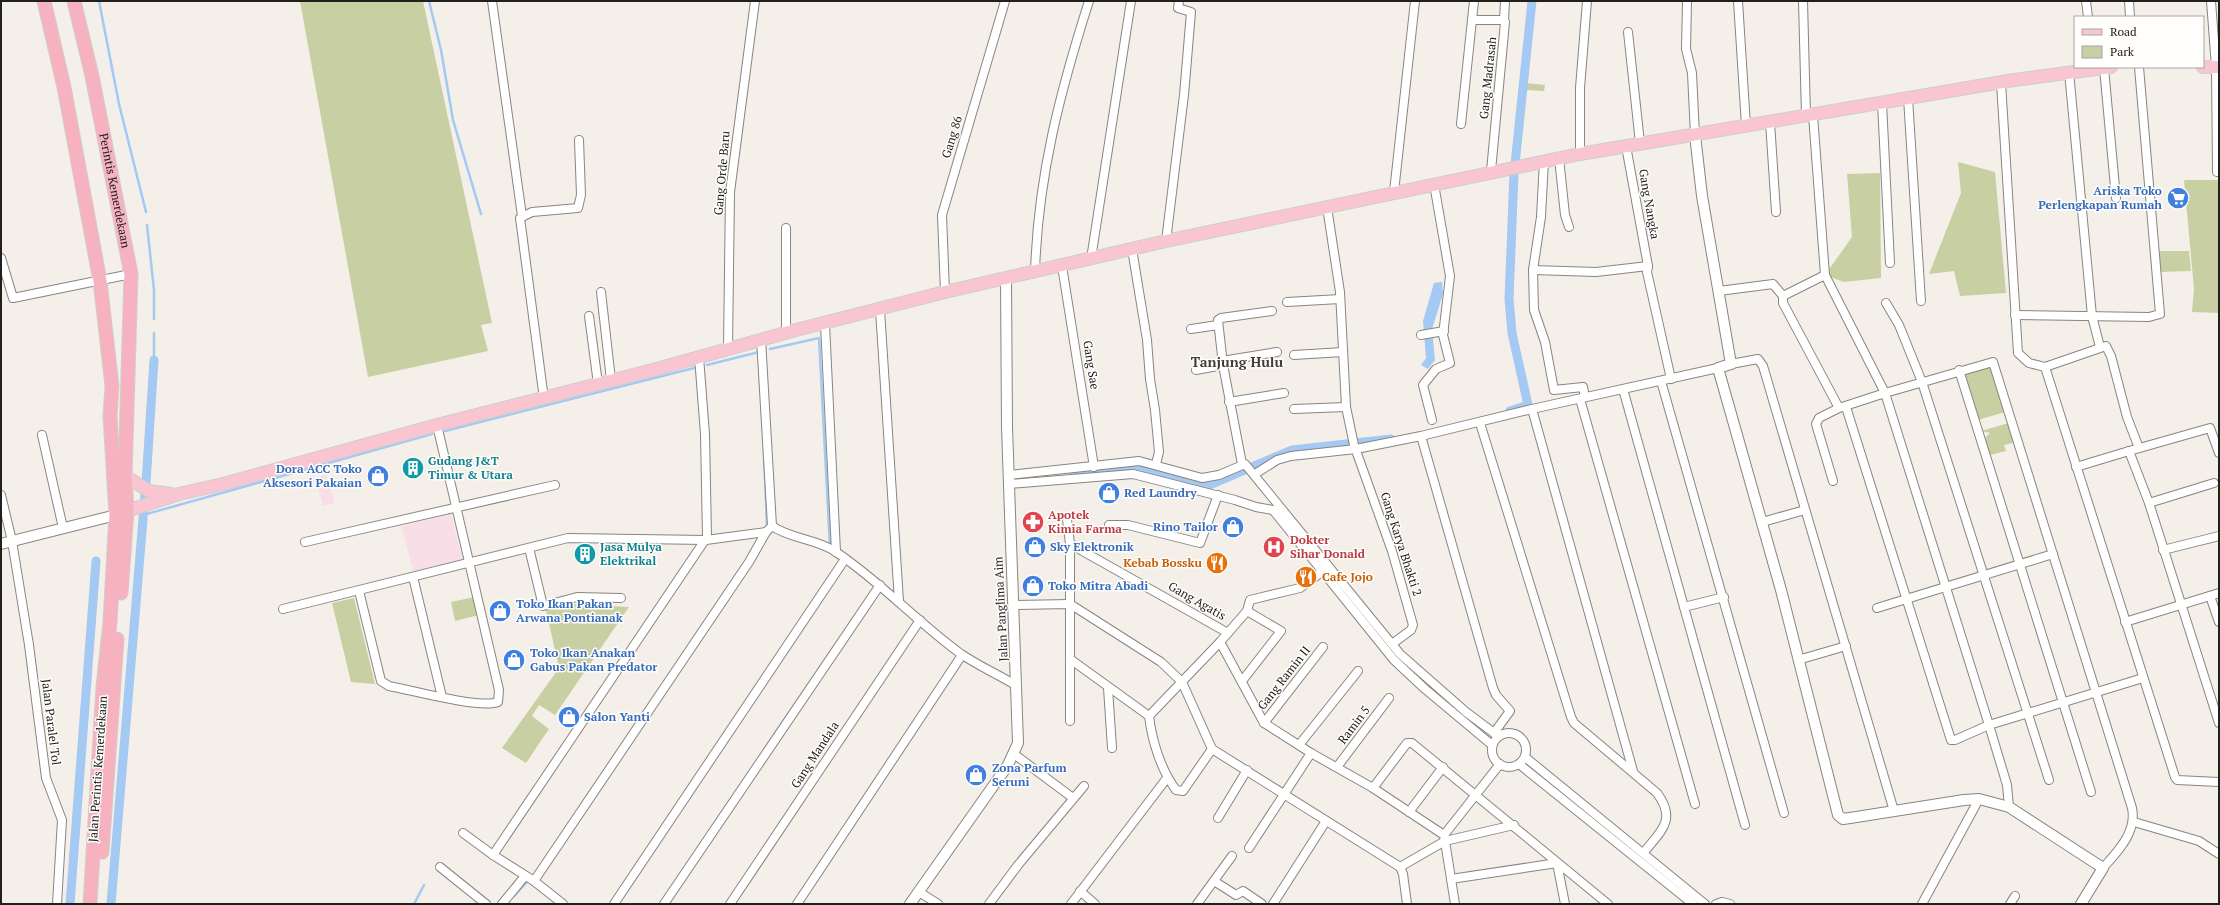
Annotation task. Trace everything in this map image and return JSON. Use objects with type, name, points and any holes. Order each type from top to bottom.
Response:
[{"type":"highway","points":[[44,1],[64,87],[100,281],[112,386],[110,416],[122,513],[113,637]]},
{"type":"highway","name":"Perintis Kemerdekaan","points":[[74,1],[92,76],[131,274],[129,383],[122,513]]},
{"type":"highway","name":"Jalan Perintis Kemerdekaan","points":[[90,904],[103,687],[113,637]]},
{"type":"highway","name":"Jalan Perintis Kemerdekaan","points":[[98,904],[113,637]]},
{"type":"main road","points":[[2204,67],[2217,67]]},
{"type":"main road","points":[[122,513],[180,494],[544,399],[761,339],[880,310],[944,288],[1006,279],[1166,241],[1491,171],[1508,169],[1580,154],[1908,98],[2100,68]]},
{"type":"main road","points":[[125,476],[149,491],[180,494]]},
{"type":"street","points":[[492,1],[511,146],[522,216],[519,223],[544,399]]},
{"type":"street","name":"Gang Orde Baru","points":[[728,348],[730,192],[755,1]]},
{"type":"street","name":"Gang 86","points":[[944,288],[942,215],[1005,1]]},
{"type":"street","points":[[1091,259],[1131,1]]},
{"type":"street","points":[[1166,241],[1184,95],[1191,12],[1178,8],[1179,1]]},
{"type":"street","points":[[1394,192],[1415,1]]},
{"type":"street","points":[[1461,124],[1474,1]]},
{"type":"street","points":[[1504,20],[1505,1]]},
{"type":"street","points":[[1580,154],[1580,88],[1587,1]]},
{"type":"street","points":[[1687,1],[1686,49],[1692,73],[1697,166],[1731,364]]},
{"type":"street","points":[[1738,1],[1746,126]]},
{"type":"street","points":[[1803,1],[1810,115],[1825,275],[1885,393],[2007,785],[2009,807]]},
{"type":"street","points":[[2086,1],[2088,16]]},
{"type":"street","points":[[2130,1],[2130,16]]},
{"type":"street","points":[[2211,1],[2217,67],[2217,172]]},
{"type":"street","points":[[1035,272],[1036,237],[1049,143],[1065,77],[1087,2]]},
{"type":"street","name":"Gang Madrasah","points":[[1472,20],[1504,20],[1505,25],[1491,171]]},
{"type":"street","points":[[1628,32],[1640,143]]},
{"type":"street","points":[[2100,68],[2116,198]]},
{"type":"street","points":[[2015,315],[2149,317],[2157,316],[2160,312],[2139,68]]},
{"type":"street","points":[[2069,72],[2092,316],[2100,347]]},
{"type":"street","points":[[2001,83],[2018,353],[2029,363],[2045,367],[2106,346],[2112,356],[2127,417],[2139,448]]},
{"type":"street","points":[[1908,98],[1921,301]]},
{"type":"street","points":[[1882,103],[1890,263]]},
{"type":"street","points":[[1770,122],[1776,212]]},
{"type":"street","points":[[522,216],[532,212],[549,209],[578,208],[581,195],[579,140]]},
{"type":"street","name":"Gang Nangka","points":[[1626,146],[1645,267],[1671,380]]},
{"type":"street","points":[[1559,158],[1564,210],[1569,227]]},
{"type":"street","points":[[1544,161],[1541,217],[1533,270],[1534,310],[1544,342],[1554,390],[1583,387],[1582,398],[1695,804]]},
{"type":"street","points":[[1432,420],[1423,385],[1436,369],[1450,363],[1444,331],[1450,276],[1434,184]]},
{"type":"street","points":[[1327,207],[1340,299],[1346,407],[1354,443]]},
{"type":"street","points":[[786,228],[786,333]]},
{"type":"street","points":[[1132,249],[1147,340],[1150,379],[1156,410],[1159,452],[1156,464]]},
{"type":"street","points":[[1,258],[13,298],[131,274]]},
{"type":"street","name":"Gang Sae","points":[[1062,266],[1094,467]]},
{"type":"street","points":[[1533,270],[1596,272],[1645,267]]},
{"type":"street","points":[[1784,296],[1825,275]]},
{"type":"street","name":"Jalan Panglima Aim","points":[[910,904],[1004,771],[1014,754],[1018,743],[1009,480],[1006,279]]},
{"type":"street","points":[[1719,291],[1773,284],[1784,296]]},
{"type":"street","points":[[601,292],[611,380]]},
{"type":"street","points":[[1784,296],[1783,303],[1843,407],[1907,599],[1951,740],[1964,737],[1989,725],[2062,701],[2143,678]]},
{"type":"street","points":[[1287,302],[1340,299]]},
{"type":"street","points":[[1886,303],[1899,326],[1922,382],[2048,780]]},
{"type":"street","points":[[880,310],[899,601]]},
{"type":"street","points":[[1272,311],[1221,318],[1218,320],[1222,363],[1244,464],[1254,473],[1276,507],[1323,571],[1394,660],[1425,689],[1492,746]]},
{"type":"street","points":[[589,316],[598,384]]},
{"type":"street","points":[[825,324],[836,552]]},
{"type":"street","points":[[1190,329],[1218,325]]},
{"type":"street","points":[[1421,335],[1444,331]]},
{"type":"street","points":[[534,881],[749,562],[769,529],[761,339]]},
{"type":"street","points":[[1196,370],[1277,352]]},
{"type":"street","points":[[1294,355],[1343,352]]},
{"type":"street","points":[[493,855],[706,540],[708,530],[707,489],[699,357]]},
{"type":"street","points":[[1254,473],[1277,460],[1291,456],[1354,443],[1421,436],[1480,423],[1532,409],[1671,380],[1731,364],[1758,359],[1761,361],[1894,811]]},
{"type":"street","points":[[1834,481],[1816,424],[1818,418],[1843,407],[1885,393],[1959,370],[1993,362],[2132,808],[2134,822],[2120,849],[2103,868],[2082,904]]},
{"type":"street","points":[[2045,367],[2124,622],[2175,777],[2177,780],[2219,782]]},
{"type":"street","points":[[1718,368],[1762,522],[1838,815],[1843,819],[1952,801],[1979,799],[2009,807],[2103,868]]},
{"type":"street","points":[[1959,370],[2021,564],[2091,792]]},
{"type":"street","points":[[1661,381],[1724,596],[1784,813]]},
{"type":"street","points":[[1623,389],[1745,825]]},
{"type":"street","points":[[1230,402],[1284,393]]},
{"type":"street","points":[[1294,409],[1346,407]]},
{"type":"street","points":[[1532,409],[1633,771]]},
{"type":"street","points":[[1480,423],[1571,717],[1574,723],[1633,771],[1657,793],[1666,811],[1666,825],[1644,852]]},
{"type":"street","points":[[358,591],[381,681],[389,686],[442,697],[488,704],[498,702],[499,690],[437,426]]},
{"type":"street","points":[[2076,467],[2210,428],[2219,453]]},
{"type":"street","points":[[42,435],[63,528]]},
{"type":"street","points":[[1009,480],[1133,474],[1218,495],[1256,507],[1276,507],[1414,668],[1497,734],[1508,732],[1520,736],[1526,747],[1525,757],[1519,764],[1509,767],[1500,764],[1492,753],[1492,746],[1497,734],[1510,711],[1496,695],[1493,688],[1421,436]]},
{"type":"street","name":"Gang Karya Bhakti 2","points":[[1354,443],[1392,550],[1413,625],[1411,630],[1392,644]]},
{"type":"street","points":[[2129,451],[2149,503],[2180,605],[2219,723]]},
{"type":"street","points":[[1009,480],[1139,461],[1156,464],[1202,478],[1219,475],[1244,464]]},
{"type":"street","points":[[2149,503],[2214,483]]},
{"type":"street","points":[[305,542],[555,485]]},
{"type":"street","name":"Jalan Paralel Tol","points":[[1,494],[12,541],[29,644],[46,778],[62,820],[57,904]]},
{"type":"street","points":[[1109,525],[1128,524],[1200,543],[1218,495]]},
{"type":"street","points":[[1762,522],[1805,510]]},
{"type":"street","points":[[1,544],[122,513]]},
{"type":"street","points":[[1067,519],[1070,544],[1070,721]]},
{"type":"street","points":[[283,609],[568,538],[706,540],[769,529],[804,538],[836,552],[880,585],[962,655],[1017,686]]},
{"type":"street","points":[[2163,550],[2219,536]]},
{"type":"street","name":"Gang Agatis","points":[[1070,544],[1228,633]]},
{"type":"street","points":[[529,548],[543,606],[577,597],[621,598]]},
{"type":"street","points":[[1877,608],[2053,554]]},
{"type":"street","points":[[614,904],[845,559]]},
{"type":"street","points":[[1150,716],[1220,642],[1247,611],[1250,600],[1300,588],[1323,571]]},
{"type":"street","points":[[413,577],[442,697]]},
{"type":"street","points":[[664,904],[880,585]]},
{"type":"street","points":[[2124,622],[2219,593]]},
{"type":"street","points":[[1684,607],[1724,596]]},
{"type":"street","points":[[2210,596],[2219,622]]},
{"type":"street","points":[[1014,605],[1070,604],[1161,662],[1182,682],[1212,749],[1400,867],[1403,874],[1407,904]]},
{"type":"street","points":[[1242,680],[1281,631],[1247,611]]},
{"type":"street","name":"Gang Mandala","points":[[730,904],[920,620]]},
{"type":"street","points":[[1220,642],[1264,723],[1310,753],[1373,788],[1445,838],[1455,904]]},
{"type":"street","points":[[1798,660],[1846,646]]},
{"type":"street","name":"Gang Ramin II","points":[[1264,723],[1323,647]]},
{"type":"street","points":[[797,904],[962,655]]},
{"type":"street","points":[[1070,659],[1108,688],[1150,716],[1153,736],[1167,778],[1176,790],[1183,791],[1212,749]]},
{"type":"street","points":[[1299,745],[1358,670]]},
{"type":"street","points":[[1108,688],[1112,748]]},
{"type":"street","name":"Ramin 5","points":[[1337,767],[1390,698]]},
{"type":"street","points":[[1373,788],[1407,743],[1412,743],[1514,825],[1557,863],[1608,904]]},
{"type":"street","points":[[1249,848],[1310,753]]},
{"type":"street","points":[[1014,754],[1073,798]]},
{"type":"street","points":[[1525,757],[1644,852],[1705,904]]},
{"type":"street","points":[[1400,867],[1445,838],[1500,764]]},
{"type":"street","points":[[1519,764],[1693,904]]},
{"type":"street","points":[[1409,812],[1443,767]]},
{"type":"street","points":[[1218,818],[1247,770]]},
{"type":"street","points":[[1071,904],[1167,778]]},
{"type":"street","points":[[989,904],[1084,786]]},
{"type":"street","points":[[1922,904],[1979,799]]},
{"type":"street","points":[[1273,904],[1326,821]]},
{"type":"street","points":[[2134,822],[2199,841],[2219,854]]},
{"type":"street","points":[[1445,838],[1514,825]]},
{"type":"street","points":[[463,833],[493,855],[534,881],[563,904]]},
{"type":"street","points":[[1197,904],[1232,856]]},
{"type":"street","points":[[1451,879],[1557,863]]},
{"type":"street","points":[[1557,863],[1565,904]]},
{"type":"street","points":[[440,867],[486,904]]},
{"type":"street","points":[[502,904],[526,876]]},
{"type":"street","points":[[1214,881],[1236,895],[1243,891],[1262,904]]},
{"type":"street","points":[[1080,891],[1095,904]]},
{"type":"street","points":[[919,892],[938,904]]},
{"type":"street","points":[[2010,904],[2015,896]]},
{"type":"street","points":[[1716,904],[1722,902],[1730,904]]},
{"type":"shaded area","points":[[326,475],[335,503],[323,506],[315,478]]},
{"type":"shaded area","points":[[451,514],[463,561],[414,574],[401,526]]},
{"type":"green space","points":[[300,1],[423,1],[492,323],[481,325],[488,351],[368,377]]},
{"type":"green space","points":[[1526,83],[1545,85],[1544,91],[1526,90]]},
{"type":"green space","points":[[1958,162],[1995,172],[2006,293],[1960,296],[1954,271],[1929,274],[1961,193]]},
{"type":"green space","points":[[1880,173],[1881,278],[1844,282],[1825,275],[1852,237],[1847,174]]},
{"type":"green space","points":[[2184,180],[2219,180],[2219,313],[2192,312],[2194,289]]},
{"type":"green space","points":[[2159,251],[2189,251],[2191,271],[2160,272]]},
{"type":"green space","points":[[1990,365],[2005,412],[1978,420],[1965,374]]},
{"type":"green space","points":[[2009,423],[2013,443],[2004,445],[2006,451],[1990,455],[1986,448],[1986,437],[1990,433],[1981,431]]},
{"type":"green space","points":[[475,597],[479,615],[455,621],[451,602]]},
{"type":"green space","points":[[354,598],[375,684],[351,682],[332,603]]},
{"type":"green space","points":[[569,604],[629,607],[555,715],[539,705],[532,716],[549,729],[526,763],[502,748],[559,668],[546,610]]},
{"type":"water","points":[[1442,282],[1443,294],[1432,329],[1435,360],[1428,369],[1421,365],[1426,358],[1423,321],[1434,283]]},
{"type":"waterway","points":[[99,1],[119,104],[146,212]]},
{"type":"waterway","points":[[429,1],[441,50],[453,120],[481,214]]},
{"type":"waterway","points":[[1510,411],[1528,405],[1512,333],[1509,299],[1514,174],[1532,1]]},
{"type":"waterway","points":[[147,225],[154,290],[154,319]]},
{"type":"waterway","points":[[154,333],[154,360]]},
{"type":"waterway","points":[[770,349],[819,338],[830,547]]},
{"type":"waterway","points":[[707,365],[759,352]]},
{"type":"waterway","points":[[146,483],[154,360]]},
{"type":"waterway","points":[[445,431],[694,368]]},
{"type":"waterway","points":[[143,515],[432,434]]},
{"type":"waterway","points":[[1074,475],[1135,469],[1207,486],[1292,450],[1391,439]]},
{"type":"waterway","points":[[764,451],[767,527]]},
{"type":"waterway","points":[[111,904],[145,495]]},
{"type":"waterway","points":[[70,904],[96,561]]},
{"type":"waterway","points":[[514,896],[528,881],[530,882]]},
{"type":"waterway","points":[[414,904],[424,885]]},
{"type":"place","name":"Ariska Toko Perlengkapan Rumah","points":[[2178,198]]},
{"type":"place","name":"Gudang J&T Timur & Utara","points":[[413,468]]},
{"type":"place","name":"Dora ACC Toko Aksesori Pakaian","points":[[378,476]]},
{"type":"place","name":"Red Laundry","points":[[1109,493]]},
{"type":"place","name":"Apotek Kimia Farma","points":[[1033,522]]},
{"type":"place","name":"Rino Tailor","points":[[1233,527]]},
{"type":"place","name":"Sky Elektronik","points":[[1035,547]]},
{"type":"place","name":"Dokter Sihar Donald","points":[[1274,547]]},
{"type":"place","name":"Jasa Mulya Elektrikal","points":[[585,554]]},
{"type":"place","name":"Kebab Bossku","points":[[1217,563]]},
{"type":"place","name":"Cafe Jojo","points":[[1306,577]]},
{"type":"place","name":"Toko Mitra Abadi","points":[[1033,586]]},
{"type":"place","name":"Toko Ikan Pakan Arwana Pontianak","points":[[500,611]]},
{"type":"place","name":"Toko Ikan Anakan Gabus Pakan Predator","points":[[514,660]]},
{"type":"place","name":"Salon Yanti","points":[[569,717]]},
{"type":"place","name":"Zona Parfum Seruni","points":[[976,775]]},
{"type":"district","name":"Tanjung Hulu","points":[[1237,362]]}]
